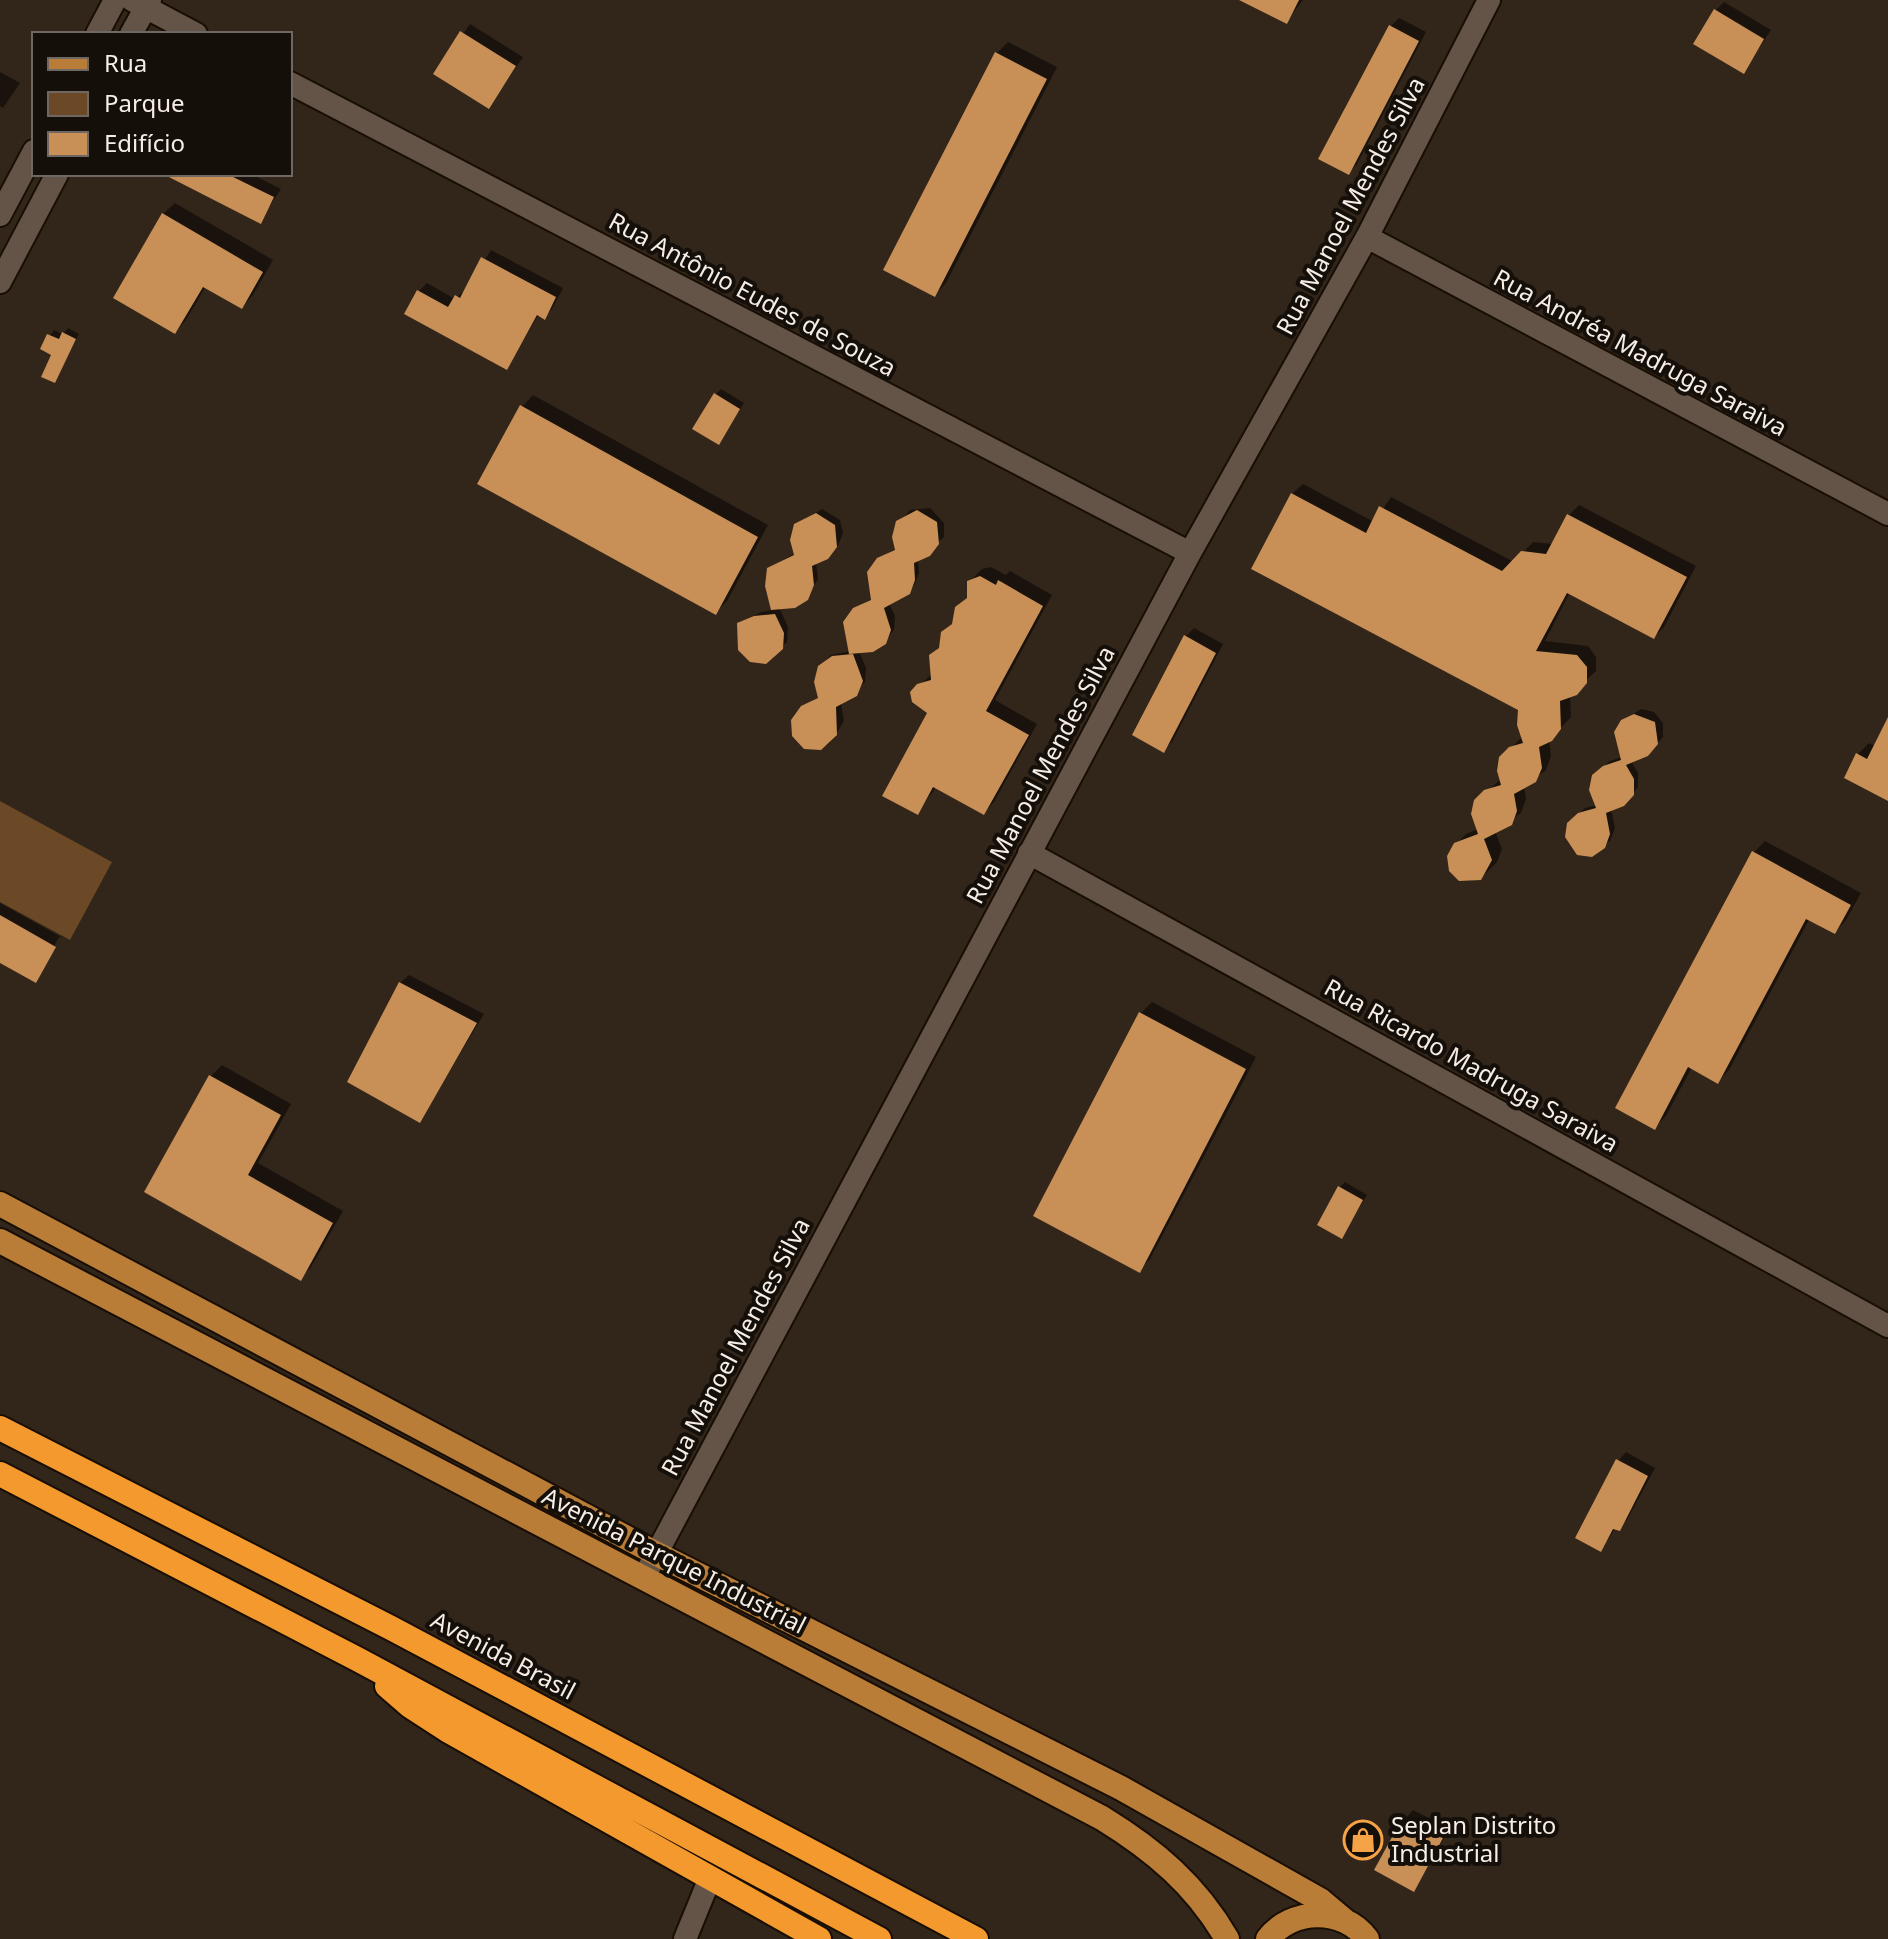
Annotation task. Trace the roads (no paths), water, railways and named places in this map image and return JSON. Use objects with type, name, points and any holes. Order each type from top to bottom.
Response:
[{"type":"highway","name":"Avenida Brasil","points":[[0,1428],[391,1628],[976,1939]]},
{"type":"highway","points":[[0,1474],[359,1660],[879,1939]]},
{"type":"highway","points":[[359,1660],[422,1714],[710,1878],[805,1936]]},
{"type":"main road","name":"Avenida Parque Industrial","points":[[0,1204],[655,1553],[1041,1748],[1320,1900],[1358,1931],[1388,1939]]},
{"type":"main road","name":"Avenida Parque Industrial","points":[[0,1241],[644,1577],[1148,1846],[1195,1891],[1227,1939]]},
{"type":"main road","points":[[271,1382],[284,1356]]},
{"type":"main road","points":[[1026,1779],[1041,1748]]},
{"type":"main road","points":[[1268,1939],[1288,1922],[1307,1915],[1326,1915],[1358,1931]]},
{"type":"street","points":[[98,32],[115,0]]},
{"type":"street","name":"Rua Manoel Mendes Silva","points":[[644,1577],[1190,553],[1367,237],[1489,0]]},
{"type":"street","points":[[132,32],[142,2],[193,32]]},
{"type":"street","name":"Rua Antônio Eudes de Souza","points":[[292,84],[1190,553]]},
{"type":"street","points":[[0,215],[32,155]]},
{"type":"street","points":[[0,282],[56,176]]},
{"type":"street","name":"Rua Andréa Madruga Saraiva","points":[[1367,237],[1888,514]]},
{"type":"street","name":"Rua Ricardo Madruga Saraiva","points":[[1029,853],[1888,1326]]},
{"type":"street","points":[[685,1939],[710,1878]]},
{"type":"place","name":"Seplan Distrito Industrial","points":[[1363,1840]]}]
